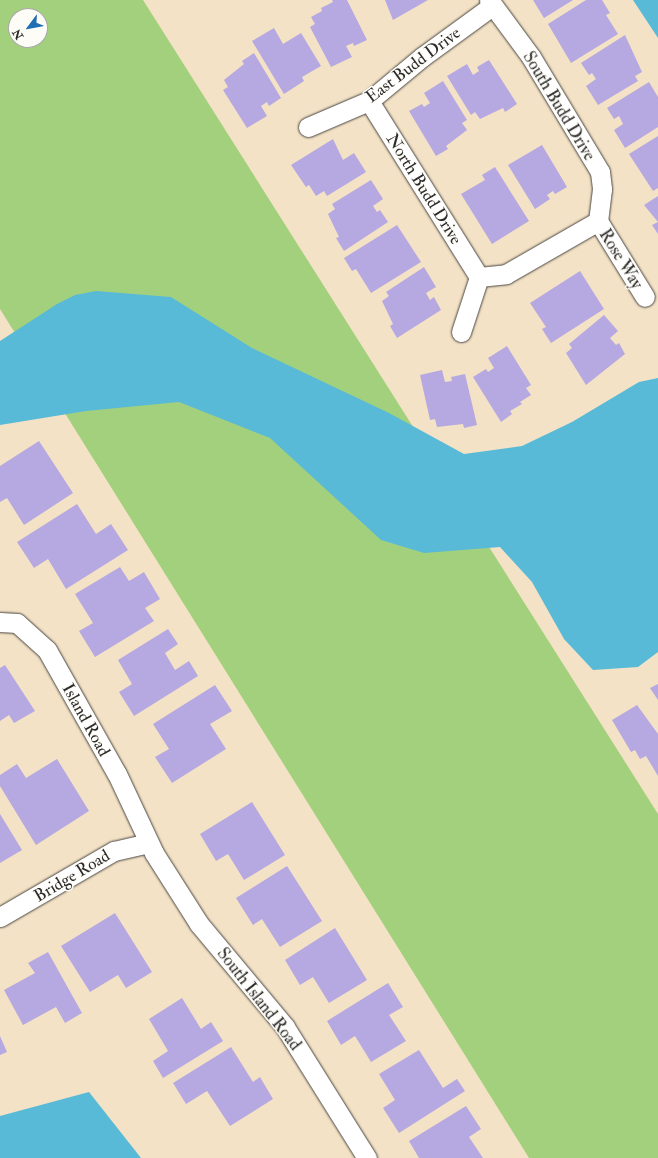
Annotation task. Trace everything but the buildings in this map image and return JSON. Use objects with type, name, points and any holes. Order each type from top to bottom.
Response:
[{"type":"street","name":"East Budd Drive","points":[[308,126],[370,100],[490,3]]},
{"type":"street","name":"South Budd Drive","points":[[490,3],[531,57],[600,172],[602,189],[598,221]]},
{"type":"street","name":"North Budd Drive","points":[[370,100],[479,277]]},
{"type":"street","points":[[461,332],[479,277],[506,274],[598,221]]},
{"type":"street","name":"Rose Way","points":[[598,221],[645,297]]},
{"type":"street","name":"Island Road","points":[[0,622],[17,623],[47,650],[117,774],[148,843]]},
{"type":"street","name":"Bridge Road","points":[[0,917],[114,851],[148,843]]},
{"type":"street","name":"South Island Road","points":[[148,843],[199,924],[285,1027],[367,1158]]},
{"type":"green space","points":[[0,0],[143,0],[658,814],[658,1158],[529,1158],[0,309]]},
{"type":"water","points":[[633,0],[658,0],[658,38]]},
{"type":"water","points":[[96,291],[171,297],[252,348],[389,413],[464,454],[522,446],[572,422],[639,382],[658,378],[658,652],[638,667],[593,670],[564,639],[532,582],[500,547],[424,553],[381,540],[270,438],[179,402],[86,411],[0,425],[0,341],[57,304],[75,295]]},
{"type":"water","points":[[89,1092],[141,1158],[0,1158],[0,1116]]}]
